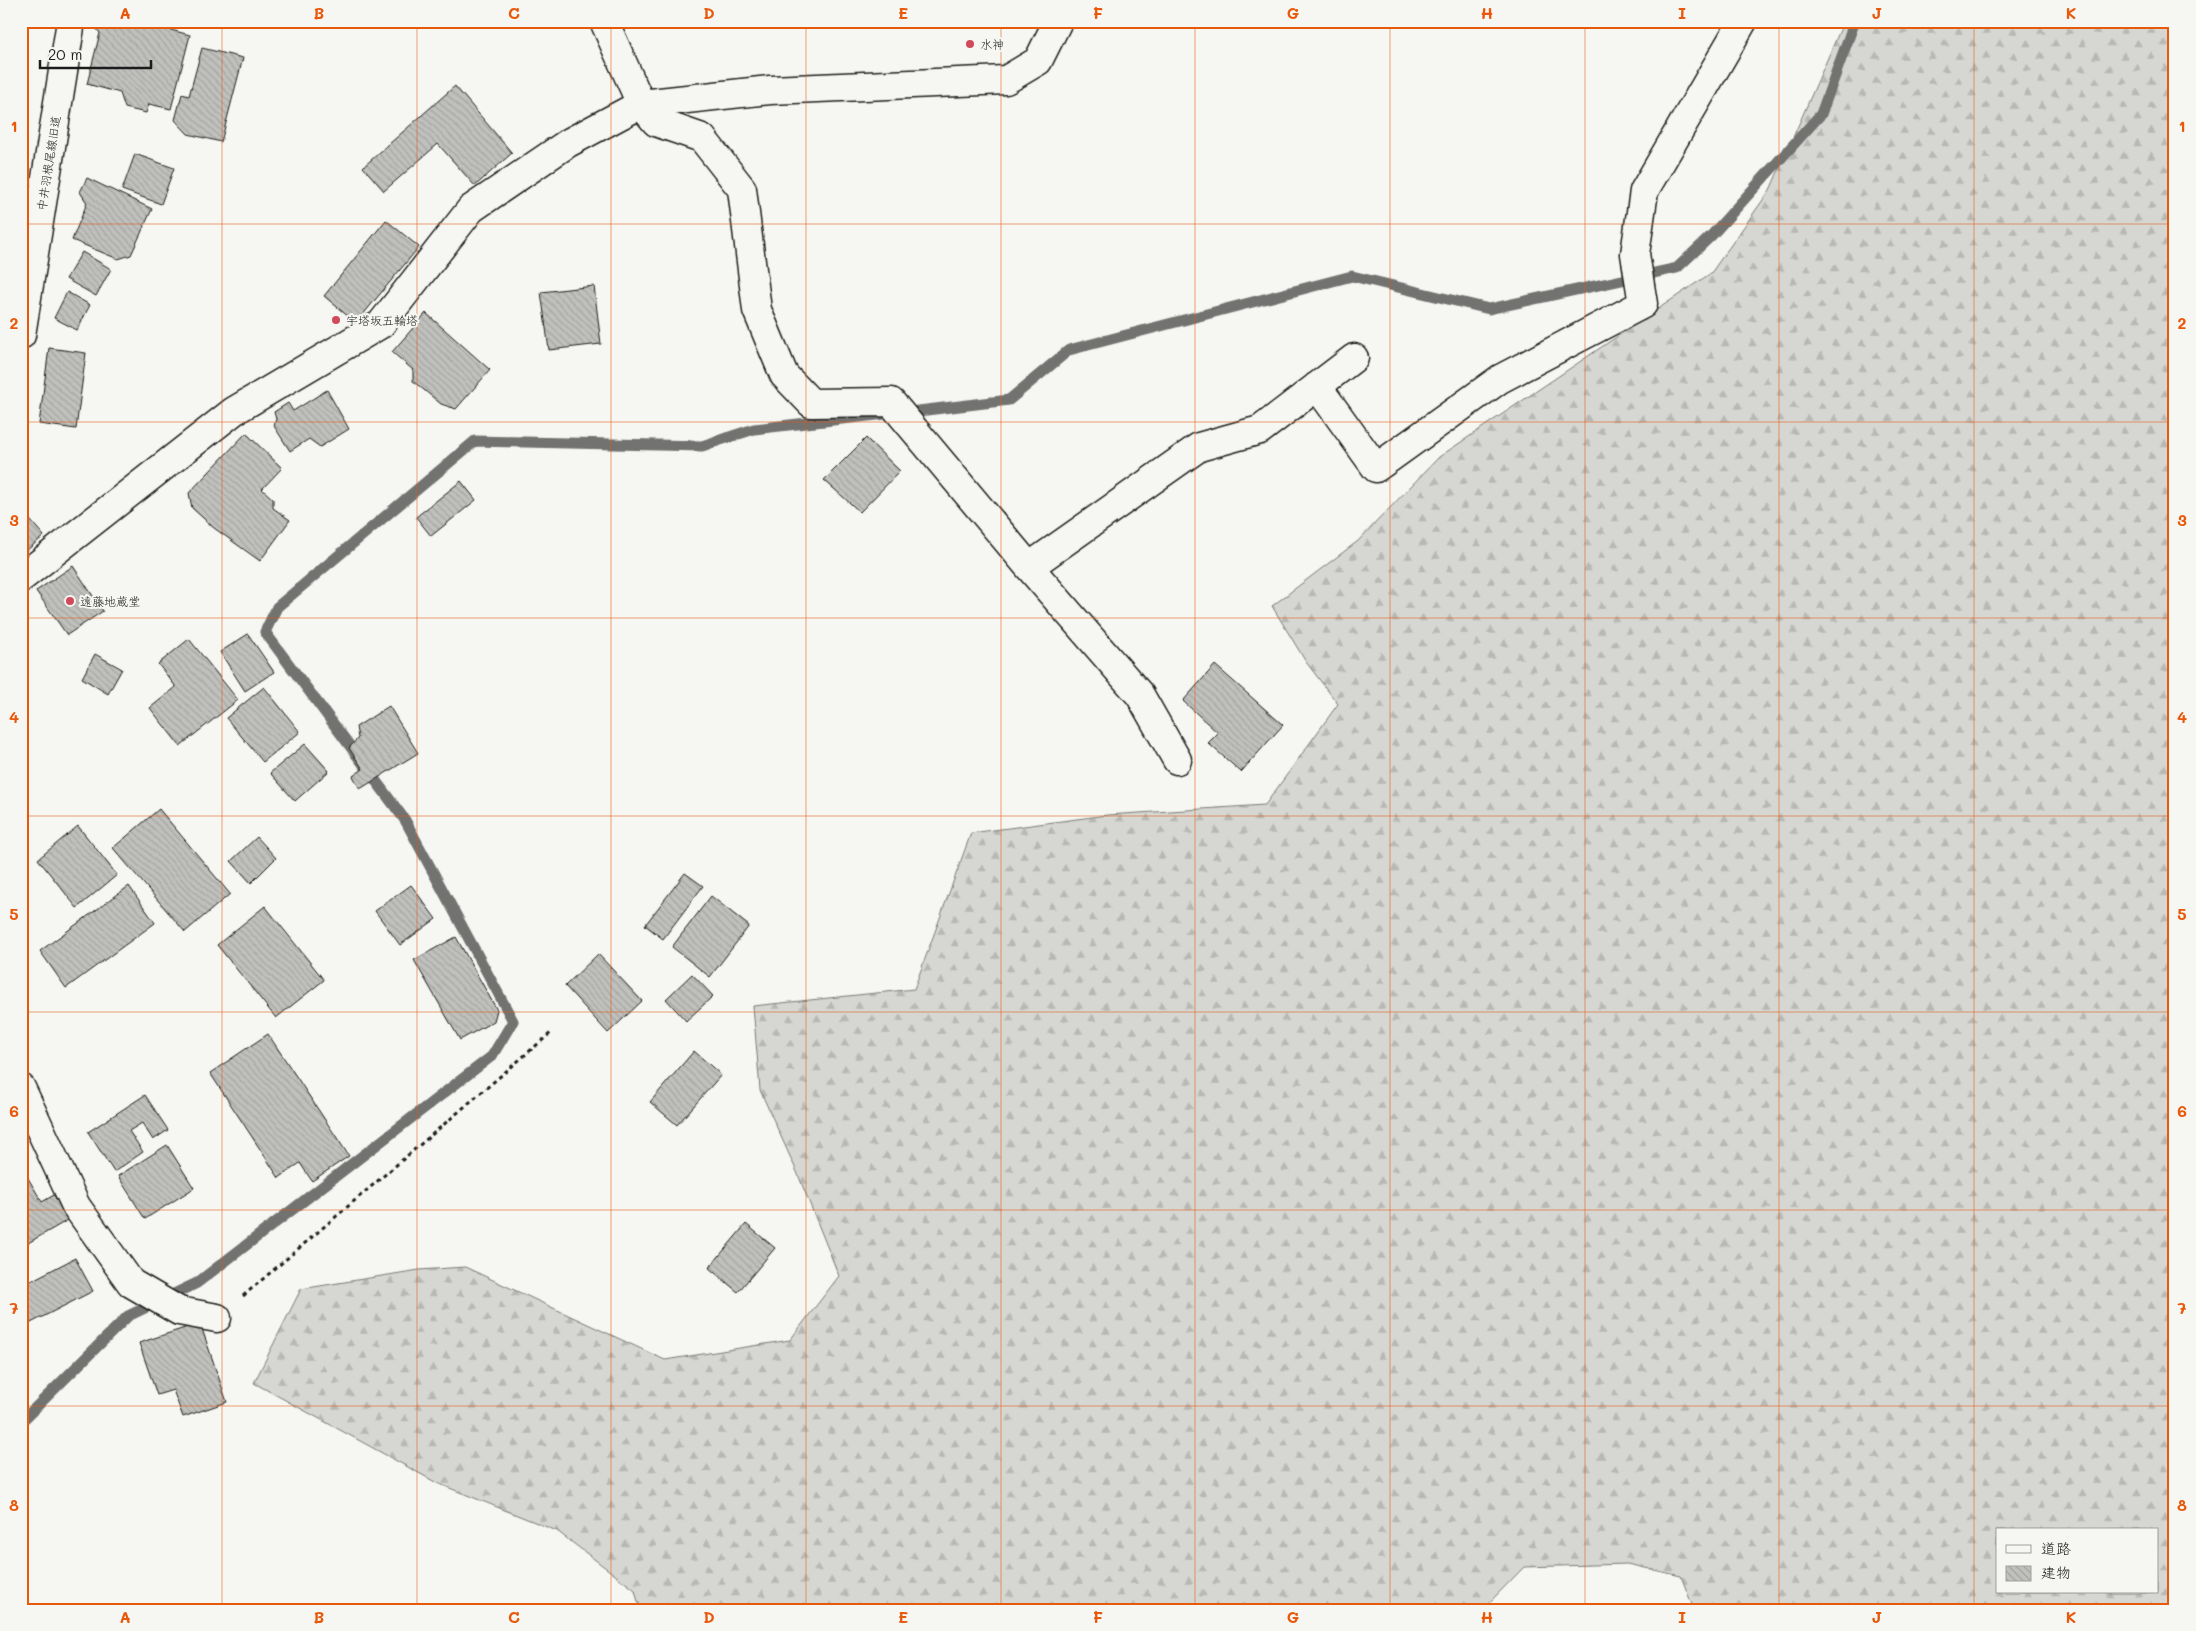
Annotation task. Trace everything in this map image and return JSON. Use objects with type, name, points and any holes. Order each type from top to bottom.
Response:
[{"type":"street","name":"中井羽根尾線旧道","points":[[21,335],[25,277],[71,21]]},
{"type":"street","points":[[604,21],[640,104],[656,122],[702,138],[742,188],[757,310],[784,375],[811,403],[891,402],[1029,568],[1140,695],[1177,760]]},
{"type":"street","points":[[21,578],[234,411],[381,324],[471,209],[568,143],[640,104],[770,90],[1006,80],[1038,61],[1058,21]]},
{"type":"street","points":[[1317,386],[1376,468],[1500,379],[1643,304],[1635,254],[1644,191],[1743,21]]},
{"type":"street","points":[[1029,568],[1199,447],[1260,430],[1354,358]]},
{"type":"street","points":[[21,1088],[76,1206],[131,1284],[179,1311],[217,1318]]},
{"type":"path","points":[[217,1318],[552,1032]]},
{"type":"green space","points":[[1844,21],[2175,21],[2175,1610],[1694,1610],[1681,1576],[1627,1564],[1524,1567],[1482,1610],[640,1610],[635,1590],[557,1531],[437,1483],[254,1383],[301,1289],[419,1270],[465,1267],[665,1360],[790,1340],[839,1276],[797,1172],[760,1090],[753,1006],[914,989],[971,833],[1107,815],[1265,805],[1338,704],[1306,662],[1272,606],[1358,541],[1439,457],[1711,273],[1770,190]]},
{"type":"building","points":[[96,21],[137,21],[190,35],[171,109],[149,104],[146,113],[125,108],[120,93],[87,84],[100,33],[95,27]]},
{"type":"building","points":[[202,48],[243,58],[221,142],[188,134],[175,120],[182,94],[189,96]]},
{"type":"building","points":[[455,86],[512,153],[475,186],[438,144],[384,191],[363,167]]},
{"type":"building","points":[[135,154],[174,168],[161,204],[122,190]]},
{"type":"building","points":[[87,178],[152,209],[131,255],[118,259],[72,240],[87,203],[80,192]]},
{"type":"building","points":[[386,220],[419,247],[356,323],[324,296]]},
{"type":"building","points":[[82,252],[111,269],[96,296],[66,279]]},
{"type":"building","points":[[594,286],[601,344],[549,350],[541,292]]},
{"type":"building","points":[[67,292],[90,305],[77,330],[54,318]]},
{"type":"building","points":[[426,313],[490,370],[456,409],[441,404],[413,381],[413,370],[392,352]]},
{"type":"building","points":[[49,348],[86,353],[76,429],[39,424]]},
{"type":"building","points":[[327,390],[349,429],[320,447],[309,439],[290,451],[274,426],[276,419],[274,412],[288,403],[293,411]]},
{"type":"building","points":[[246,433],[282,468],[262,489],[273,499],[273,508],[290,520],[260,561],[214,528],[192,508],[189,493]]},
{"type":"building","points":[[866,438],[900,471],[860,512],[824,480]]},
{"type":"building","points":[[461,481],[476,500],[431,536],[416,517]]},
{"type":"building","points":[[24,513],[44,536],[21,555],[21,516]]},
{"type":"building","name":"遠藤地蔵堂","points":[[73,566],[103,611],[67,635],[36,591]]},
{"type":"building","points":[[248,634],[274,672],[245,691],[220,652]]},
{"type":"building","points":[[189,639],[238,700],[180,746],[150,708],[176,687],[158,664]]},
{"type":"building","points":[[95,654],[122,669],[108,694],[82,678]]},
{"type":"building","points":[[1215,665],[1283,725],[1241,772],[1208,743],[1218,733],[1183,701]]},
{"type":"building","points":[[264,687],[300,732],[263,762],[226,718]]},
{"type":"building","points":[[389,706],[418,753],[360,789],[353,776],[363,769],[349,748],[358,738],[356,727]]},
{"type":"building","points":[[305,744],[329,771],[295,801],[270,773]]},
{"type":"building","points":[[159,809],[230,894],[185,932],[113,848]]},
{"type":"building","points":[[78,826],[117,875],[77,908],[38,859]]},
{"type":"building","points":[[257,837],[276,858],[251,883],[231,861]]},
{"type":"building","points":[[685,873],[703,886],[663,939],[645,925]]},
{"type":"building","points":[[411,885],[436,919],[400,945],[375,911]]},
{"type":"building","points":[[129,886],[155,923],[66,988],[40,951]]},
{"type":"building","points":[[711,896],[749,926],[710,977],[672,947]]},
{"type":"building","points":[[265,906],[324,980],[276,1018],[217,945]]},
{"type":"building","points":[[456,937],[497,1010],[494,1021],[460,1040],[414,960]]},
{"type":"building","points":[[598,954],[642,1001],[608,1033],[565,986]]},
{"type":"building","points":[[692,974],[713,996],[686,1021],[666,999]]},
{"type":"building","points":[[268,1034],[349,1156],[312,1181],[300,1163],[279,1178],[210,1073]]},
{"type":"building","points":[[694,1051],[721,1075],[677,1125],[650,1102]]},
{"type":"building","points":[[145,1095],[168,1130],[153,1140],[142,1123],[129,1131],[143,1152],[114,1172],[88,1132]]},
{"type":"building","points":[[167,1145],[194,1188],[145,1219],[118,1176]]},
{"type":"building","points":[[21,1166],[42,1202],[54,1195],[68,1220],[21,1247]]},
{"type":"building","points":[[746,1224],[775,1248],[738,1292],[709,1268]]},
{"type":"building","points":[[75,1258],[93,1291],[21,1328],[21,1286]]},
{"type":"building","points":[[200,1323],[227,1402],[183,1417],[173,1390],[157,1395],[139,1343]]},
{"type":"waterway","points":[[902,413],[1009,400],[1069,350],[1352,276],[1489,309],[1677,268],[1711,236],[1821,114],[1853,26]]},
{"type":"waterway","points":[[21,1422],[128,1316],[197,1283],[492,1056],[513,1021],[405,820],[265,632],[277,607],[475,441],[702,446],[754,429],[886,414]]},
{"type":"place","name":"水神","points":[[970,44]]},
{"type":"place","name":"宇塔坂五輪塔","points":[[336,320]]},
{"type":"place","name":"遠藤地蔵堂","points":[[70,601]]}]
